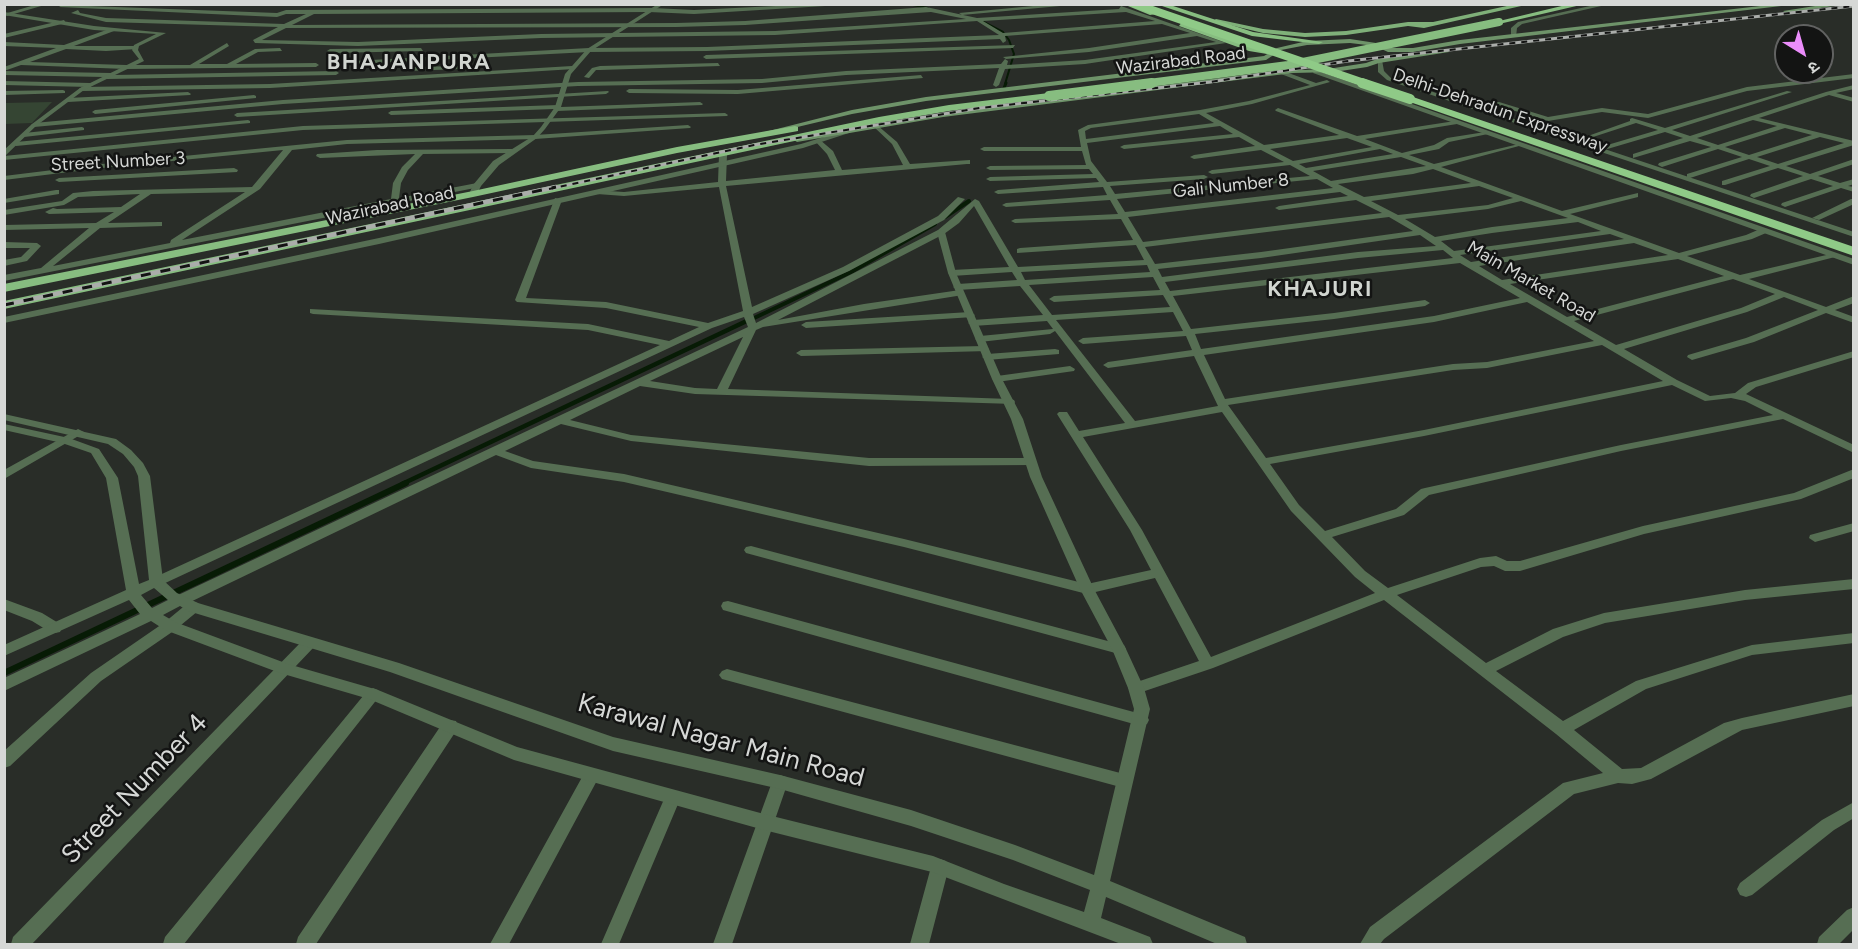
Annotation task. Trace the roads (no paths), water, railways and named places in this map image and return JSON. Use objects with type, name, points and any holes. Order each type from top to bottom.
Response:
[{"type":"highway","name":"Delhi-Dehradun Expressway","points":[[1150,4],[1854,243]]},
{"type":"highway","points":[[1159,4],[1252,34],[1319,42]]},
{"type":"highway","name":"Wazirabad Road","points":[[4,288],[753,135],[942,102],[1280,60],[1554,4]]},
{"type":"highway","name":"Wazirabad Road","points":[[4,305],[489,204],[723,159],[782,142],[949,108],[1288,65],[1582,4]]},
{"type":"highway","points":[[1129,6],[1237,44],[1273,52]]},
{"type":"highway","name":"Delhi-Dehradun Expressway","points":[[1129,6],[1854,252]]},
{"type":"highway","points":[[480,218],[489,204]]},
{"type":"main road","points":[[1164,4],[1213,21],[1263,31],[1326,35],[1408,24],[1434,24]]},
{"type":"main road","points":[[1342,41],[1527,4]]},
{"type":"main road","points":[[1796,4],[1429,45],[1413,50],[1388,50],[1368,43],[1319,42],[1287,47],[1273,52],[1266,58],[1271,66],[1314,78],[1380,61],[1478,46],[1845,4]]},
{"type":"main road","points":[[1380,61],[1390,56],[1388,50]]},
{"type":"main road","name":"Wazirabad Road","points":[[753,135],[852,112],[926,99],[1266,58]]},
{"type":"main road","points":[[1203,67],[1194,69],[1193,74],[1202,79],[1221,81]]},
{"type":"main road","name":"Wazirabad Road","points":[[782,142],[878,124],[1292,71]]},
{"type":"street","points":[[7,14],[46,4],[62,7],[275,15]]},
{"type":"street","points":[[178,4],[259,7]]},
{"type":"street","points":[[337,12],[348,4]]},
{"type":"street","points":[[338,73],[386,33],[400,25],[415,10],[426,4]]},
{"type":"street","points":[[495,10],[502,4]]},
{"type":"street","points":[[251,26],[286,12],[495,10],[560,7],[657,8],[766,4]]},
{"type":"street","points":[[4,278],[395,201],[475,190],[496,163],[535,137],[549,120],[557,108],[565,81],[572,68],[589,50],[657,8],[694,12],[856,4]]},
{"type":"street","points":[[777,26],[1080,4]]},
{"type":"street","points":[[1110,4],[1129,6],[1146,17],[1223,43]]},
{"type":"street","points":[[1514,36],[1514,28],[1520,23],[1608,4]]},
{"type":"street","points":[[1845,4],[1854,6]]},
{"type":"street","points":[[626,18],[740,16],[907,5],[920,7],[980,20],[1004,36],[1011,56],[996,85]]},
{"type":"street","points":[[920,7],[938,5]]},
{"type":"street","points":[[4,44],[135,48],[138,44],[221,6]]},
{"type":"street","points":[[313,12],[255,41],[358,44],[615,35],[797,32],[980,20],[1129,6]]},
{"type":"street","points":[[62,7],[65,10],[76,12],[238,18]]},
{"type":"street","points":[[76,12],[77,15],[106,20],[251,26],[504,26],[745,23],[933,10]]},
{"type":"street","points":[[7,14],[112,30],[163,33]]},
{"type":"street","points":[[496,34],[515,17]]},
{"type":"street","points":[[1021,26],[1146,17]]},
{"type":"street","points":[[298,19],[617,18]]},
{"type":"street","points":[[4,36],[64,22]]},
{"type":"street","points":[[337,63],[589,50],[707,49],[1004,36],[1164,22]]},
{"type":"street","points":[[4,71],[61,47],[112,30]]},
{"type":"street","points":[[386,33],[496,34],[622,31]]},
{"type":"street","points":[[1011,56],[1089,50],[1197,33]]},
{"type":"street","points":[[266,35],[314,35]]},
{"type":"street","points":[[228,66],[271,42]]},
{"type":"street","points":[[46,116],[286,94],[565,81],[743,82],[846,72],[1007,67],[1085,62],[1223,43],[1237,44]]},
{"type":"street","points":[[498,47],[602,44]]},
{"type":"street","points":[[191,66],[227,45]]},
{"type":"street","points":[[696,57],[1009,46]]},
{"type":"street","points":[[4,156],[34,125],[68,100],[91,85],[143,59],[135,48]]},
{"type":"street","points":[[257,50],[289,50]]},
{"type":"street","points":[[317,51],[427,50]]},
{"type":"street","points":[[396,70],[593,58]]},
{"type":"street","points":[[1380,61],[1381,72],[1389,79],[1854,235]]},
{"type":"street","points":[[19,63],[126,67],[315,65]]},
{"type":"street","points":[[587,77],[600,68],[725,65]]},
{"type":"street","points":[[4,93],[270,86],[572,68]]},
{"type":"street","points":[[4,71],[109,76],[350,73]]},
{"type":"street","points":[[1283,73],[1327,82]]},
{"type":"street","points":[[1474,106],[1504,105],[1548,119],[1602,110],[1648,116],[1756,87],[1854,76]]},
{"type":"street","points":[[24,135],[241,115],[561,94],[622,91],[738,92],[921,77]]},
{"type":"street","points":[[1618,776],[1562,729],[1360,574],[1295,508],[1223,406],[1176,309],[1113,197],[1087,161],[1081,130],[1085,127],[1250,103],[1314,78],[1455,123],[1854,262]]},
{"type":"street","points":[[34,125],[284,102],[565,81]]},
{"type":"street","points":[[4,83],[91,85]]},
{"type":"street","points":[[68,100],[170,96],[270,86]]},
{"type":"street","points":[[1636,156],[1756,119],[1828,93],[1854,87]]},
{"type":"street","points":[[1607,148],[1789,92]]},
{"type":"street","points":[[1828,93],[1854,100]]},
{"type":"street","points":[[1693,103],[1853,143]]},
{"type":"street","points":[[16,144],[304,117],[700,104]]},
{"type":"street","points":[[1278,110],[1854,320]]},
{"type":"street","name":"Main Market Road","points":[[1200,112],[1274,154],[1393,216],[1434,240],[1461,260],[1673,382],[1709,399],[1739,395]]},
{"type":"street","points":[[1617,112],[1691,139],[1854,190]]},
{"type":"street","points":[[4,156],[303,128],[724,115]]},
{"type":"street","points":[[1588,137],[1637,121]]},
{"type":"street","points":[[1274,154],[1197,160],[1263,148],[1455,123]]},
{"type":"street","points":[[878,124],[895,143],[907,166]]},
{"type":"street","points":[[984,149],[1083,145],[1221,124]]},
{"type":"street","points":[[1662,165],[1785,126]]},
{"type":"street","points":[[4,178],[347,142],[535,137],[687,128]]},
{"type":"street","points":[[4,320],[558,201],[723,159],[819,141],[850,131]]},
{"type":"street","points":[[1306,170],[1402,155],[1436,147],[1447,140],[1485,134]]},
{"type":"street","points":[[1690,176],[1819,134]]},
{"type":"street","points":[[1124,147],[1240,135]]},
{"type":"street","points":[[819,141],[830,153],[840,172]]},
{"type":"street","points":[[1725,183],[1853,143]]},
{"type":"street","points":[[1330,183],[1406,173],[1517,145]]},
{"type":"street","points":[[168,246],[253,189],[291,147]]},
{"type":"street","points":[[1212,172],[1293,163],[1379,147]]},
{"type":"street","points":[[320,156],[512,151]]},
{"type":"street","points":[[395,201],[397,183],[405,169],[421,152]]},
{"type":"street","points":[[721,392],[751,323],[722,184],[723,159]]},
{"type":"street","points":[[1754,196],[1854,161]]},
{"type":"street","points":[[597,192],[624,194],[840,172],[967,162]]},
{"type":"street","points":[[990,168],[1094,172]]},
{"type":"street","name":"Street Number 3","points":[[4,187],[82,177],[234,170]]},
{"type":"street","points":[[990,179],[1094,172]]},
{"type":"street","points":[[41,271],[96,227],[125,209],[171,174]]},
{"type":"street","points":[[998,192],[1106,186],[1204,177]]},
{"type":"street","points":[[1006,205],[1320,177]]},
{"type":"street","points":[[1785,205],[1854,181]]},
{"type":"street","points":[[1279,208],[1423,193],[1479,184]]},
{"type":"street","points":[[125,209],[50,212],[76,195],[253,189]]},
{"type":"street","name":"Gali Number 8","points":[[1015,221],[1123,215],[1343,189]]},
{"type":"street","points":[[4,201],[56,192]]},
{"type":"street","points":[[1563,213],[1635,195]]},
{"type":"street","points":[[4,684],[149,612],[181,601],[637,382],[751,323],[941,218],[961,199]]},
{"type":"street","points":[[1020,251],[1139,243],[1488,207],[1521,199]]},
{"type":"street","points":[[558,201],[520,300],[606,305],[709,326],[751,323],[798,326],[1048,318],[1176,309]]},
{"type":"street","points":[[751,323],[941,232],[956,221],[975,201],[1022,282],[1132,425]]},
{"type":"street","points":[[1816,218],[1854,201]]},
{"type":"street","points":[[4,213],[64,203]]},
{"type":"street","points":[[1434,240],[1492,230],[1581,220]]},
{"type":"street","points":[[4,228],[159,224]]},
{"type":"street","points":[[772,325],[959,290],[1022,282],[1358,255],[1446,251],[1612,231]]},
{"type":"street","points":[[1500,283],[1678,256],[1749,237],[1763,231]]},
{"type":"street","points":[[941,232],[952,273],[996,379],[1010,402],[1030,462],[1087,589],[1119,649],[1136,688],[1142,709],[1091,922]]},
{"type":"street","points":[[952,273],[1015,269],[1154,271],[1419,233]]},
{"type":"street","points":[[1470,265],[1636,240]]},
{"type":"street","points":[[4,245],[37,246],[24,259],[4,263]]},
{"type":"street","points":[[1566,320],[1832,255]]},
{"type":"street","points":[[1054,299],[1167,293],[1461,260]]},
{"type":"street","points":[[1614,349],[1744,309],[1784,294]]},
{"type":"street","points":[[1108,365],[1434,319],[1529,299]]},
{"type":"street","points":[[1692,357],[1750,340],[1854,299]]},
{"type":"street","points":[[1083,341],[1189,333],[1425,303]]},
{"type":"street","points":[[313,311],[588,327],[671,344]]},
{"type":"street","points":[[4,651],[157,583],[709,326]]},
{"type":"street","points":[[984,348],[1050,331]]},
{"type":"street","points":[[1077,435],[1343,383],[1454,367],[1487,365],[1602,342]]},
{"type":"street","points":[[801,353],[984,348],[1055,352]]},
{"type":"street","points":[[1854,354],[1752,385],[1739,395],[1854,450]]},
{"type":"street","points":[[996,379],[1070,369]]},
{"type":"street","points":[[637,382],[695,391],[1010,402]]},
{"type":"street","points":[[1262,462],[1436,431],[1673,382]]},
{"type":"street","points":[[1064,414],[1120,503],[1208,664]]},
{"type":"street","points":[[1322,536],[1400,512],[1425,492],[1621,448],[1783,416]]},
{"type":"street","points":[[4,417],[112,441],[139,466],[144,476],[157,583]]},
{"type":"street","points":[[558,420],[631,438],[870,462],[1030,462]]},
{"type":"street","points":[[4,427],[65,440],[95,451],[112,478],[133,594],[149,612],[170,626],[285,669],[373,693],[514,753],[764,822],[940,867],[1003,892],[1091,922],[1143,945]]},
{"type":"street","points":[[4,475],[78,432]]},
{"type":"street","points":[[495,451],[531,464],[624,478],[904,543],[1087,589],[1159,573]]},
{"type":"street","points":[[1136,688],[1208,664],[1386,594],[1480,563],[1496,561],[1505,566],[1520,566],[1643,530],[1790,498],[1854,473]]},
{"type":"street","points":[[1815,538],[1854,527]]},
{"type":"street","points":[[751,550],[1119,649]]},
{"type":"street","name":"Karawal Nagar Main Road","points":[[157,583],[181,601],[309,643],[394,667],[613,744],[780,782],[911,818],[1016,853],[1101,886],[1238,945]]},
{"type":"street","points":[[1485,670],[1558,633],[1604,618],[1745,595],[1854,584]]},
{"type":"street","points":[[4,761],[96,677],[170,626],[181,601]]},
{"type":"street","points":[[4,604],[37,617],[55,628]]},
{"type":"street","points":[[728,606],[1141,720]]},
{"type":"street","points":[[1562,729],[1641,685],[1752,650],[1854,638]]},
{"type":"street","name":"Street Number 4","points":[[20,945],[309,643]]},
{"type":"street","points":[[728,675],[1124,781]]},
{"type":"street","points":[[172,945],[373,693]]},
{"type":"street","points":[[1369,945],[1377,933],[1569,788],[1618,776],[1632,777],[1645,774],[1730,728],[1742,724],[1854,700]]},
{"type":"street","points":[[305,945],[450,726]]},
{"type":"street","points":[[499,945],[592,775]]},
{"type":"street","points":[[722,945],[780,782]]},
{"type":"street","points":[[610,945],[673,797]]},
{"type":"street","points":[[1746,890],[1828,825],[1854,809]]},
{"type":"street","points":[[919,945],[940,867]]},
{"type":"street","points":[[1826,945],[1854,916]]},
{"type":"waterway","points":[[908,4],[928,8]]},
{"type":"waterway","points":[[978,19],[1003,32],[1009,40],[1014,54],[1005,84]]},
{"type":"waterway","points":[[1004,88],[1006,83]]},
{"type":"waterway","points":[[945,217],[969,201]]},
{"type":"waterway","points":[[750,320],[851,272],[935,224]]},
{"type":"waterway","points":[[402,484],[753,318]]},
{"type":"waterway","points":[[4,673],[406,483]]},
{"type":"railway","points":[[549,189],[754,145],[980,108],[1210,82],[1348,61],[1854,6]]},
{"type":"railway","points":[[4,305],[556,187]]},
{"type":"district","name":"BHAJANPURA","points":[[409,63]]},
{"type":"district","name":"KHAJURI","points":[[1320,290]]}]
